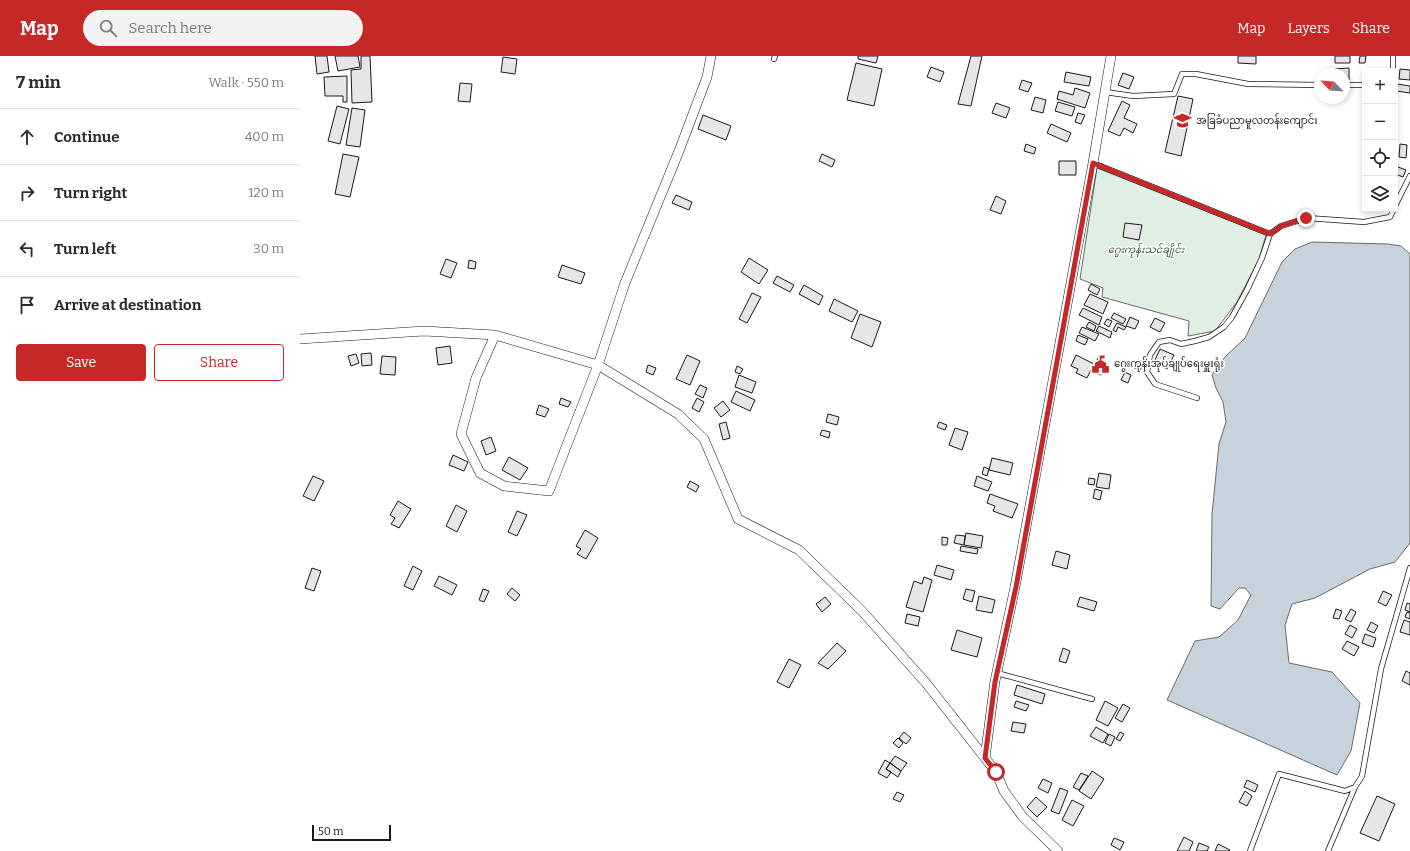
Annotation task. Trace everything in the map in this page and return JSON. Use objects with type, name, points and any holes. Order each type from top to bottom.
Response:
[{"type":"street","points":[[495,335],[476,378],[461,434],[480,473],[504,486],[550,491],[598,365],[625,283],[679,151],[707,77],[711,56]]},
{"type":"street","points":[[985,758],[997,673],[1016,587],[1111,56]]},
{"type":"street","points":[[300,339],[424,331],[495,335],[598,365],[678,414],[704,439],[738,519],[799,550],[862,611],[926,683],[996,772],[1004,791],[1023,817],[1058,851]]},
{"type":"lane","points":[[1392,68],[1393,56]]},
{"type":"lane","points":[[1105,92],[1133,96],[1174,94],[1182,74],[1196,74],[1248,84],[1314,85]]},
{"type":"lane","points":[[1350,85],[1362,84]]},
{"type":"lane","points":[[1093,163],[1270,234]]},
{"type":"lane","points":[[1398,200],[1410,176]]},
{"type":"lane","points":[[1197,398],[1155,384],[1147,372],[1150,355],[1159,342],[1170,340],[1181,344],[1195,341],[1209,337],[1224,327],[1232,317],[1247,290],[1262,258],[1270,234],[1281,226],[1306,218],[1364,222],[1390,217],[1392,212]]},
{"type":"lane","points":[[1328,851],[1355,787],[1362,776],[1381,669],[1410,568]]},
{"type":"lane","points":[[997,673],[1092,699]]},
{"type":"lane","points":[[1250,851],[1279,774],[1345,791],[1355,787]]},
{"type":"green space","name":"ဂွေးကုန်းသင်ချိုင်း","points":[[1097,168],[1266,235],[1259,259],[1237,302],[1215,331],[1188,336],[1189,321],[1102,297],[1103,288],[1080,279]]},
{"type":"shaded area","points":[[1312,242],[1388,244],[1401,246],[1410,254],[1410,543],[1395,562],[1370,569],[1315,598],[1292,604],[1285,625],[1289,663],[1332,672],[1360,703],[1351,751],[1337,775],[1167,700],[1195,641],[1219,637],[1238,620],[1251,595],[1245,588],[1239,588],[1220,609],[1211,606],[1212,514],[1219,444],[1226,422],[1223,402],[1216,388],[1212,375],[1224,358],[1245,338],[1282,262],[1295,249]]},
{"type":"building","points":[[315,56],[327,56],[329,72],[317,74]]},
{"type":"building","points":[[335,56],[358,56],[360,67],[338,71]]},
{"type":"building","points":[[361,56],[370,56],[372,102],[352,103],[351,70],[361,69]]},
{"type":"building","points":[[858,56],[878,56],[876,63],[858,59]]},
{"type":"building","points":[[971,56],[982,56],[971,106],[958,104]]},
{"type":"building","points":[[1238,56],[1256,56],[1256,64],[1238,63]]},
{"type":"building","points":[[1335,56],[1350,56],[1350,63],[1335,63]]},
{"type":"building","points":[[1360,56],[1366,56],[1365,63],[1359,63]]},
{"type":"building","points":[[503,57],[517,59],[515,74],[501,72]]},
{"type":"building","points":[[856,63],[882,69],[874,106],[847,100]]},
{"type":"building","points":[[931,67],[944,72],[940,82],[927,77]]},
{"type":"building","points":[[1400,69],[1410,70],[1410,80],[1399,79]]},
{"type":"building","points":[[1066,72],[1091,77],[1089,86],[1064,82]]},
{"type":"building","points":[[1123,73],[1134,77],[1129,89],[1118,85]]},
{"type":"building","points":[[347,76],[347,102],[343,102],[343,96],[325,96],[324,77]]},
{"type":"building","points":[[1022,80],[1032,83],[1028,92],[1019,89]]},
{"type":"building","points":[[460,83],[472,84],[470,102],[458,101]]},
{"type":"building","points":[[1398,84],[1410,86],[1410,93],[1398,91]]},
{"type":"building","points":[[1075,88],[1090,93],[1085,108],[1057,99],[1059,91],[1073,95]]},
{"type":"building","points":[[1178,96],[1193,99],[1181,156],[1165,152]]},
{"type":"building","points":[[1035,97],[1046,100],[1043,113],[1031,110]]},
{"type":"building","points":[[1122,101],[1130,105],[1124,118],[1137,124],[1133,133],[1124,128],[1120,136],[1108,131]]},
{"type":"building","points":[[1058,102],[1075,107],[1072,116],[1055,111]]},
{"type":"building","points":[[996,103],[1010,108],[1006,118],[992,113]]},
{"type":"building","points":[[337,106],[349,109],[340,144],[328,141]]},
{"type":"building","points":[[352,108],[365,110],[360,147],[346,145]]},
{"type":"building","points":[[1078,113],[1085,115],[1081,124],[1075,122]]},
{"type":"building","points":[[703,115],[731,126],[726,140],[698,129]]},
{"type":"building","points":[[1051,124],[1071,133],[1067,142],[1047,133]]},
{"type":"building","points":[[1026,144],[1036,148],[1034,154],[1024,151]]},
{"type":"building","points":[[1400,144],[1407,145],[1406,158],[1399,157]]},
{"type":"building","points":[[343,154],[359,157],[350,197],[335,194]]},
{"type":"building","points":[[822,154],[835,160],[832,167],[819,161]]},
{"type":"building","points":[[1059,161],[1076,161],[1076,175],[1059,175]]},
{"type":"building","points":[[1398,167],[1406,170],[1403,177],[1398,175]]},
{"type":"building","points":[[676,195],[692,202],[689,210],[672,203]]},
{"type":"building","points":[[996,196],[1006,201],[1001,214],[990,210]]},
{"type":"building","points":[[1125,223],[1142,225],[1139,240],[1123,237]]},
{"type":"building","points":[[749,258],[768,270],[759,284],[741,272]]},
{"type":"building","points":[[446,259],[457,263],[451,278],[440,274]]},
{"type":"building","points":[[469,260],[476,262],[475,269],[468,268]]},
{"type":"building","points":[[562,265],[585,273],[581,284],[558,277]]},
{"type":"building","points":[[777,276],[794,285],[790,292],[773,283]]},
{"type":"building","points":[[1091,284],[1100,289],[1097,295],[1088,290]]},
{"type":"building","points":[[804,285],[823,296],[819,305],[799,294]]},
{"type":"building","points":[[752,293],[761,297],[747,323],[739,319]]},
{"type":"building","points":[[1090,294],[1108,302],[1103,314],[1084,305]]},
{"type":"building","points":[[834,299],[858,311],[852,322],[829,311]]},
{"type":"building","points":[[1083,308],[1102,317],[1099,325],[1079,315]]},
{"type":"building","points":[[1114,313],[1126,319],[1123,324],[1111,318]]},
{"type":"building","points":[[860,314],[881,322],[872,347],[851,338]]},
{"type":"building","points":[[1130,317],[1139,321],[1135,329],[1126,326]]},
{"type":"building","points":[[1155,318],[1165,323],[1160,332],[1150,327]]},
{"type":"building","points":[[1107,319],[1112,321],[1109,327],[1104,324]]},
{"type":"building","points":[[1089,322],[1096,326],[1094,331],[1086,327]]},
{"type":"building","points":[[1117,323],[1126,327],[1124,330],[1118,327],[1116,332],[1113,330]]},
{"type":"building","points":[[1099,326],[1112,332],[1110,338],[1096,331]]},
{"type":"building","points":[[1082,327],[1099,334],[1095,341],[1079,333]]},
{"type":"building","points":[[1078,335],[1088,339],[1085,345],[1076,341]]},
{"type":"building","points":[[450,346],[452,363],[438,365],[436,348]]},
{"type":"building","points":[[1160,349],[1174,355],[1167,369],[1160,366],[1158,368],[1152,366]]},
{"type":"building","points":[[371,353],[372,365],[362,366],[361,354]]},
{"type":"building","points":[[356,354],[359,363],[351,366],[348,356]]},
{"type":"building","points":[[687,355],[700,361],[690,385],[676,379]]},
{"type":"building","points":[[1076,355],[1094,364],[1087,378],[1076,373],[1078,369],[1071,366]]},
{"type":"building","points":[[382,356],[396,357],[395,375],[380,374]]},
{"type":"building","points":[[1098,358],[1106,362],[1101,375],[1092,372]]},
{"type":"building","points":[[1138,360],[1144,363],[1140,370],[1134,368]]},
{"type":"building","points":[[648,365],[656,368],[653,375],[646,372]]},
{"type":"building","points":[[737,366],[743,369],[740,374],[735,372]]},
{"type":"building","points":[[1125,372],[1131,375],[1128,383],[1121,380]]},
{"type":"building","points":[[739,375],[756,382],[752,393],[735,387]]},
{"type":"building","points":[[700,385],[707,388],[703,398],[695,394]]},
{"type":"building","points":[[736,391],[755,400],[750,411],[731,402]]},
{"type":"building","points":[[561,398],[571,402],[568,407],[559,404]]},
{"type":"building","points":[[697,398],[704,402],[699,412],[692,408]]},
{"type":"building","points":[[723,401],[730,410],[721,417],[714,408]]},
{"type":"building","points":[[539,405],[549,409],[545,417],[536,414]]},
{"type":"building","points":[[828,414],[839,417],[837,425],[826,422]]},
{"type":"building","points":[[726,422],[730,438],[723,440],[719,424]]},
{"type":"building","points":[[939,422],[947,425],[945,430],[937,427]]},
{"type":"building","points":[[955,428],[968,432],[962,450],[949,445]]},
{"type":"building","points":[[822,430],[830,432],[829,438],[820,435]]},
{"type":"building","points":[[491,437],[496,451],[486,455],[481,441]]},
{"type":"building","points":[[453,455],[468,462],[464,471],[449,465]]},
{"type":"building","points":[[509,457],[528,468],[520,480],[502,470]]},
{"type":"building","points":[[992,458],[1013,463],[1010,475],[989,470]]},
{"type":"building","points":[[984,467],[989,469],[987,476],[982,474]]},
{"type":"building","points":[[1099,473],[1111,475],[1109,489],[1096,487]]},
{"type":"building","points":[[313,476],[324,481],[314,501],[303,496]]},
{"type":"building","points":[[977,476],[992,482],[988,491],[974,486]]},
{"type":"building","points":[[1089,478],[1095,479],[1094,485],[1088,484]]},
{"type":"building","points":[[690,481],[699,486],[696,492],[687,487]]},
{"type":"building","points":[[1095,489],[1102,491],[1100,500],[1093,498]]},
{"type":"building","points":[[990,494],[1018,504],[1012,518],[993,511],[995,506],[987,503]]},
{"type":"building","points":[[398,501],[411,509],[399,528],[391,524],[395,518],[390,515]]},
{"type":"building","points":[[456,505],[467,511],[457,532],[446,526]]},
{"type":"building","points":[[517,511],[527,515],[517,536],[508,532]]},
{"type":"building","points":[[585,530],[598,538],[586,559],[577,554],[581,549],[576,546]]},
{"type":"building","points":[[966,533],[983,536],[981,548],[964,545]]},
{"type":"building","points":[[956,535],[965,536],[964,545],[954,543]]},
{"type":"building","points":[[942,537],[948,538],[947,545],[942,545]]},
{"type":"building","points":[[961,546],[978,549],[977,554],[960,551]]},
{"type":"building","points":[[1056,551],[1070,555],[1067,569],[1052,565]]},
{"type":"building","points":[[937,565],[954,570],[951,580],[934,575]]},
{"type":"building","points":[[413,566],[422,571],[413,590],[404,586]]},
{"type":"building","points":[[312,568],[321,571],[314,591],[305,588]]},
{"type":"building","points":[[439,576],[457,585],[452,595],[434,586]]},
{"type":"building","points":[[924,577],[932,580],[923,612],[906,607],[914,581],[922,584]]},
{"type":"building","points":[[512,588],[520,595],[515,601],[507,594]]},
{"type":"building","points":[[483,589],[489,591],[484,602],[479,600]]},
{"type":"building","points":[[966,589],[975,591],[972,602],[963,599]]},
{"type":"building","points":[[1383,591],[1392,595],[1386,606],[1378,602]]},
{"type":"building","points":[[979,596],[995,600],[992,613],[976,610]]},
{"type":"building","points":[[825,597],[831,604],[822,612],[816,604]]},
{"type":"building","points":[[1080,597],[1097,602],[1094,611],[1077,606]]},
{"type":"building","points":[[1407,603],[1410,604],[1410,612],[1405,610]]},
{"type":"building","points":[[1336,609],[1342,611],[1339,619],[1333,618]]},
{"type":"building","points":[[1351,609],[1356,612],[1351,622],[1345,619]]},
{"type":"building","points":[[1407,612],[1410,613],[1410,619],[1405,617]]},
{"type":"building","points":[[907,614],[920,617],[918,626],[905,623]]},
{"type":"building","points":[[1404,620],[1410,622],[1410,635],[1400,632]]},
{"type":"building","points":[[1371,622],[1378,626],[1374,633],[1367,630]]},
{"type":"building","points":[[1350,625],[1357,629],[1352,638],[1345,634]]},
{"type":"building","points":[[957,630],[982,638],[977,657],[951,650]]},
{"type":"building","points":[[1365,634],[1376,638],[1373,647],[1362,643]]},
{"type":"building","points":[[1347,641],[1359,647],[1354,656],[1342,649]]},
{"type":"building","points":[[837,643],[846,651],[828,669],[818,663]]},
{"type":"building","points":[[1063,648],[1070,651],[1066,663],[1059,661]]},
{"type":"building","points":[[789,659],[801,665],[789,688],[777,682]]},
{"type":"building","points":[[1406,671],[1410,673],[1410,685],[1402,681]]},
{"type":"building","points":[[1017,685],[1045,694],[1042,704],[1014,695]]},
{"type":"building","points":[[1016,701],[1029,705],[1026,711],[1014,707]]},
{"type":"building","points":[[1105,701],[1118,708],[1108,726],[1096,720]]},
{"type":"building","points":[[1123,704],[1130,708],[1122,722],[1115,718]]},
{"type":"building","points":[[1013,722],[1026,724],[1024,733],[1011,731]]},
{"type":"building","points":[[1096,727],[1108,734],[1103,743],[1090,736]]},
{"type":"building","points":[[904,732],[911,738],[906,744],[899,738]]},
{"type":"building","points":[[1120,732],[1124,734],[1120,741],[1116,739]]},
{"type":"building","points":[[1109,734],[1115,737],[1111,746],[1105,743]]},
{"type":"building","points":[[898,738],[903,743],[899,748],[893,743]]},
{"type":"building","points":[[895,756],[907,763],[901,771],[890,763]]},
{"type":"building","points":[[885,760],[890,763],[886,769],[891,772],[887,778],[878,773]]},
{"type":"building","points":[[890,763],[901,771],[898,777],[886,769]]},
{"type":"building","points":[[1092,771],[1104,779],[1091,799],[1079,791]]},
{"type":"building","points":[[1081,773],[1088,776],[1079,790],[1073,787]]},
{"type":"building","points":[[1043,779],[1052,783],[1048,793],[1038,788]]},
{"type":"building","points":[[1247,780],[1258,785],[1255,792],[1244,787]]},
{"type":"building","points":[[1060,788],[1068,791],[1059,814],[1051,811]]},
{"type":"building","points":[[1245,791],[1252,796],[1247,806],[1239,802]]},
{"type":"building","points":[[897,792],[904,795],[900,802],[893,799]]},
{"type":"building","points":[[1377,796],[1395,804],[1379,841],[1360,833]]},
{"type":"building","points":[[1036,797],[1047,807],[1037,817],[1027,807]]},
{"type":"building","points":[[1072,800],[1084,806],[1073,826],[1062,820]]},
{"type":"building","points":[[1184,837],[1193,842],[1189,851],[1177,851]]},
{"type":"building","points":[[1114,838],[1124,842],[1120,850],[1111,845]]},
{"type":"building","points":[[1199,843],[1209,847],[1207,851],[1196,851]]},
{"type":"building","points":[[1218,844],[1230,850],[1215,851]]},
{"type":"place","name":"အခြခံပညာမူလတန်းကျောင်း","points":[[1183,121]]},
{"type":"place","name":"ဂွေးကုန်းအုပ်ချုပ်ရေးမှူးရုံး","points":[[1101,364]]},
{"type":"route","points":[[996,772],[985,758],[995,682],[1016,587],[1093,163],[1270,234],[1281,226],[1306,218]]}]
